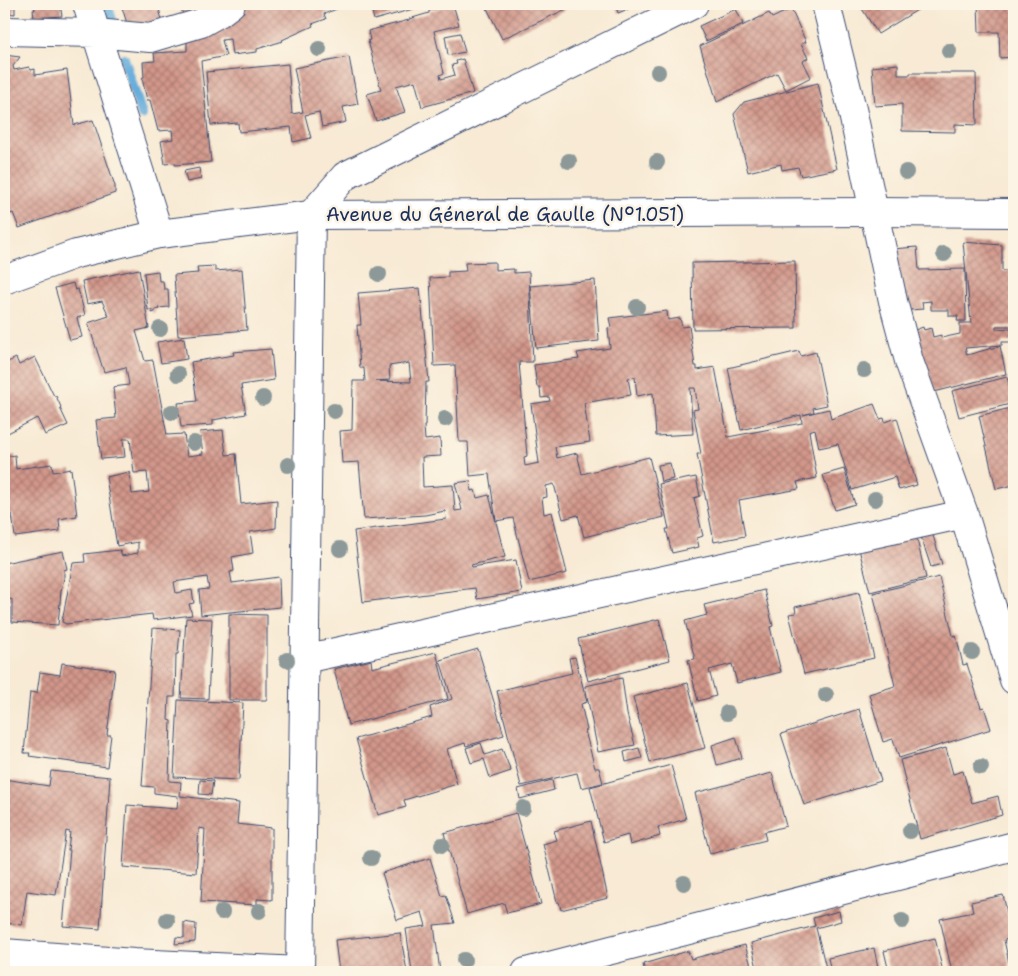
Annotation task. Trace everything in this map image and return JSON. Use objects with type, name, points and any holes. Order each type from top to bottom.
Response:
[{"type":"street","points":[[87,4],[159,234]]},
{"type":"street","points":[[4,31],[96,33],[150,38],[201,23],[219,14],[231,4]]},
{"type":"street","points":[[4,953],[134,963],[300,972],[311,215],[345,176],[694,4]]},
{"type":"street","points":[[826,4],[852,110],[893,301],[909,361],[964,514],[1014,680]]},
{"type":"street","name":"Avenue du Géneral de Gaulle (N°1.051)","points":[[4,280],[76,254],[159,234],[311,215],[1014,213]]},
{"type":"street","points":[[304,659],[964,514]]},
{"type":"street","points":[[526,972],[1014,846]]},
{"type":"building","points":[[4,4],[15,4],[15,14],[4,13]]},
{"type":"building","points":[[34,4],[60,4],[62,16],[34,18]]},
{"type":"building","points":[[121,4],[173,4],[159,9],[162,20],[129,30]]},
{"type":"building","points":[[179,4],[212,4],[183,14]]},
{"type":"building","points":[[242,4],[349,4],[324,14],[326,19],[312,24],[313,26],[283,41],[257,49],[257,52],[232,55],[230,39],[222,40],[226,56],[201,61],[211,162],[165,164],[161,141],[173,139],[172,130],[158,131],[150,100],[147,100],[142,78],[144,77],[143,62],[155,61],[154,53],[187,51],[187,42],[171,46],[228,17],[244,12]]},
{"type":"building","points":[[370,4],[431,4],[374,20]]},
{"type":"building","points":[[453,4],[459,25],[434,31],[444,73],[440,75],[441,79],[455,75],[452,65],[457,64],[456,61],[463,59],[473,93],[422,107],[415,81],[396,86],[405,112],[376,121],[367,94],[381,90],[368,41],[370,40],[368,31],[409,20],[429,13],[429,11]]},
{"type":"building","points":[[485,4],[577,4],[502,39]]},
{"type":"building","points":[[615,4],[641,4],[618,13]]},
{"type":"building","points":[[859,4],[927,4],[878,34]]},
{"type":"building","points":[[978,4],[1014,4],[1014,57],[1000,58],[999,32],[979,32]]},
{"type":"building","points":[[736,9],[743,24],[706,41],[699,26]]},
{"type":"building","points":[[791,9],[806,42],[801,44],[808,58],[803,61],[811,77],[786,90],[777,73],[717,102],[700,46],[769,13],[772,18]]},
{"type":"building","points":[[460,33],[465,52],[448,55],[445,36]]},
{"type":"building","points":[[4,55],[20,57],[13,66],[14,70],[29,67],[31,70],[35,69],[35,75],[67,70],[74,125],[93,120],[115,186],[115,193],[19,228],[13,213],[4,216]]},
{"type":"building","points":[[349,57],[358,104],[343,107],[346,122],[322,127],[319,112],[305,115],[311,138],[293,142],[291,127],[239,132],[238,123],[211,125],[206,72],[288,64],[292,114],[303,112],[294,68]]},
{"type":"building","points":[[898,64],[898,75],[910,75],[910,73],[976,73],[977,125],[955,124],[955,132],[902,131],[902,104],[875,106],[872,67]]},
{"type":"building","points":[[818,83],[837,169],[801,176],[798,167],[782,170],[781,164],[748,172],[734,114],[744,102]]},
{"type":"building","points":[[199,168],[201,179],[187,182],[184,171]]},
{"type":"building","points":[[963,242],[1002,245],[1002,271],[1011,271],[1011,277],[1014,277],[1014,326],[996,326],[996,329],[1011,328],[1011,342],[1002,342],[1002,345],[965,348],[967,355],[1000,346],[1006,374],[934,392],[926,367],[921,369],[915,330],[923,327],[924,330],[931,328],[933,337],[941,335],[941,338],[960,334],[960,323],[971,323]]},
{"type":"building","points":[[917,247],[919,270],[965,269],[966,321],[957,321],[958,316],[949,316],[949,310],[931,310],[931,301],[922,302],[923,309],[897,311],[892,249]]},
{"type":"building","points":[[795,261],[796,328],[693,329],[692,263]]},
{"type":"building","points":[[495,262],[495,270],[514,269],[514,273],[529,272],[533,362],[519,362],[527,456],[524,457],[525,466],[539,463],[531,404],[550,401],[549,397],[541,398],[540,387],[537,387],[534,365],[579,359],[577,353],[610,348],[608,328],[611,327],[609,318],[667,311],[668,320],[680,318],[682,327],[689,326],[697,370],[715,367],[728,437],[802,423],[801,415],[741,430],[728,368],[799,351],[801,356],[816,352],[827,405],[813,408],[814,412],[803,415],[829,409],[831,419],[874,404],[880,419],[884,418],[885,422],[897,418],[917,485],[899,490],[895,477],[852,490],[838,444],[819,448],[815,429],[809,431],[817,478],[797,482],[799,489],[739,500],[745,536],[714,542],[697,454],[701,454],[693,410],[698,409],[695,388],[690,388],[693,434],[656,436],[653,393],[637,396],[635,377],[628,378],[631,395],[584,403],[590,442],[555,447],[557,458],[577,453],[582,474],[649,457],[664,517],[584,537],[578,515],[563,519],[554,484],[546,486],[547,497],[542,498],[544,514],[552,512],[567,573],[529,582],[513,518],[496,521],[489,474],[470,476],[468,442],[459,442],[455,365],[434,366],[430,278],[448,277],[448,272],[466,271],[465,263]]},
{"type":"building","points":[[215,266],[215,271],[242,269],[247,330],[178,336],[174,275],[198,273],[197,267]]},
{"type":"building","points":[[139,269],[149,328],[136,331],[145,361],[153,360],[167,435],[184,434],[187,456],[203,454],[200,432],[223,430],[226,455],[236,454],[241,504],[277,500],[276,528],[250,532],[253,553],[232,557],[234,571],[230,572],[232,583],[279,577],[280,607],[201,615],[199,590],[209,589],[207,577],[174,582],[176,593],[192,590],[194,603],[189,604],[192,615],[153,620],[152,614],[66,624],[62,622],[73,563],[85,562],[84,554],[120,550],[122,556],[138,553],[138,542],[117,546],[106,477],[129,472],[132,494],[149,492],[147,472],[134,473],[130,439],[123,439],[125,457],[101,459],[96,420],[116,418],[113,387],[129,385],[126,367],[104,372],[88,323],[109,316],[102,301],[87,304],[82,281]]},
{"type":"building","points":[[158,271],[159,281],[163,281],[164,289],[168,289],[169,307],[158,308],[152,313],[152,310],[148,310],[144,273]]},
{"type":"building","points":[[595,280],[599,341],[536,348],[530,286]]},
{"type":"building","points":[[73,283],[75,290],[78,289],[85,315],[77,318],[82,337],[70,340],[55,288]]},
{"type":"building","points":[[420,288],[429,382],[426,382],[425,440],[440,438],[441,456],[422,457],[423,487],[453,485],[455,511],[462,510],[455,483],[470,481],[471,491],[475,490],[477,498],[489,495],[505,557],[471,565],[472,567],[516,560],[522,592],[477,599],[475,588],[363,602],[354,531],[446,519],[445,511],[425,515],[364,519],[359,462],[342,463],[340,431],[352,430],[353,381],[365,381],[364,368],[360,368],[357,325],[361,325],[358,293]],"holes":[[[409,363],[411,382],[375,381],[390,380],[389,366]]]},
{"type":"building","points":[[184,338],[187,359],[161,363],[157,342]]},
{"type":"building","points":[[271,349],[274,380],[241,385],[246,414],[213,420],[213,425],[181,427],[178,403],[197,401],[191,362],[234,355],[233,352]]},
{"type":"building","points":[[35,357],[54,396],[56,396],[68,425],[45,435],[37,418],[4,435],[4,364],[16,358],[19,365]]},
{"type":"building","points":[[1007,377],[1014,403],[959,417],[952,391]]},
{"type":"building","points":[[1014,407],[1014,485],[996,489],[979,416]]},
{"type":"building","points":[[15,455],[16,469],[52,464],[53,472],[71,469],[77,516],[59,519],[60,531],[15,537],[12,514],[4,516],[4,457]]},
{"type":"building","points":[[670,463],[673,479],[661,482],[658,465]]},
{"type":"building","points":[[844,469],[855,504],[835,510],[823,475]]},
{"type":"building","points":[[696,477],[700,496],[694,498],[703,536],[697,538],[699,547],[672,553],[659,484]]},
{"type":"building","points":[[929,523],[942,564],[931,567],[920,534]]},
{"type":"building","points":[[916,535],[926,578],[870,592],[859,549]]},
{"type":"building","points":[[63,551],[67,569],[64,570],[58,625],[12,622],[12,599],[7,600],[4,563]]},
{"type":"building","points":[[939,577],[953,636],[956,635],[963,665],[967,664],[981,708],[984,707],[991,729],[899,758],[893,739],[883,742],[869,694],[895,686],[873,593]]},
{"type":"building","points":[[764,590],[773,626],[770,627],[781,672],[737,683],[732,664],[709,670],[716,696],[698,701],[688,660],[695,659],[685,621],[707,615],[704,605]]},
{"type":"building","points":[[859,592],[874,658],[804,674],[789,614],[796,613],[795,607]]},
{"type":"building","points":[[229,614],[267,615],[267,700],[229,700]]},
{"type":"building","points":[[186,618],[212,619],[208,699],[181,698]]},
{"type":"building","points":[[659,619],[670,660],[588,681],[578,639]]},
{"type":"building","points":[[153,628],[180,630],[178,654],[176,654],[175,697],[169,697],[168,720],[171,721],[169,781],[181,782],[180,796],[239,803],[237,824],[272,828],[272,900],[257,899],[257,905],[201,902],[205,829],[199,828],[196,873],[123,867],[127,805],[177,809],[178,796],[154,793],[154,787],[142,786]]},
{"type":"building","points":[[478,649],[504,735],[466,746],[465,743],[447,749],[457,784],[404,800],[406,807],[378,815],[356,739],[432,717],[430,707],[452,699],[440,660]]},
{"type":"building","points":[[436,652],[448,699],[348,725],[334,669],[371,660],[372,668]]},
{"type":"building","points":[[575,657],[587,702],[581,704],[587,730],[585,731],[595,768],[599,768],[603,783],[581,788],[577,773],[521,786],[497,691],[572,673],[569,658]]},
{"type":"building","points":[[62,663],[115,670],[107,735],[111,735],[107,767],[29,756],[30,753],[24,753],[30,692],[37,693],[40,672],[60,675]]},
{"type":"building","points":[[622,678],[627,714],[635,745],[598,752],[585,686]]},
{"type":"building","points":[[688,683],[705,748],[650,762],[633,697]]},
{"type":"building","points":[[178,700],[243,703],[239,780],[174,777]]},
{"type":"building","points":[[859,709],[881,781],[804,805],[781,734]]},
{"type":"building","points":[[736,737],[742,758],[717,765],[712,745]]},
{"type":"building","points":[[481,743],[485,755],[502,749],[511,771],[490,778],[484,759],[471,763],[466,748]]},
{"type":"building","points":[[639,748],[642,758],[626,762],[624,752]]},
{"type":"building","points":[[946,748],[953,774],[963,771],[972,803],[998,796],[1002,815],[920,839],[900,760]]},
{"type":"building","points":[[671,765],[686,819],[658,827],[660,836],[630,845],[628,835],[604,842],[590,787]]},
{"type":"building","points":[[51,771],[110,777],[100,929],[63,926],[70,850],[68,850],[70,832],[66,831],[56,895],[27,891],[22,925],[4,923],[4,779],[49,786]]},
{"type":"building","points":[[772,773],[786,826],[764,832],[766,840],[710,854],[695,793]]},
{"type":"building","points":[[200,780],[213,781],[211,795],[199,794]]},
{"type":"building","points":[[552,780],[554,790],[520,799],[518,789]]},
{"type":"building","points":[[516,813],[541,904],[507,913],[504,903],[467,914],[444,833]]},
{"type":"building","points":[[591,821],[608,898],[561,910],[559,902],[557,902],[543,844],[557,840],[554,831]]},
{"type":"building","points":[[430,858],[442,896],[446,895],[455,923],[434,925],[440,972],[412,972],[406,929],[426,926],[422,912],[397,920],[382,873]]},
{"type":"building","points":[[1003,895],[1013,938],[1004,940],[1011,972],[952,972],[940,919],[973,912],[971,902]]},
{"type":"building","points":[[839,911],[841,921],[816,928],[827,972],[758,972],[751,943],[815,926],[813,918]]},
{"type":"building","points":[[184,922],[196,924],[195,942],[175,944],[176,937],[184,938]]},
{"type":"building","points":[[400,933],[407,971],[339,972],[335,940]]},
{"type":"building","points":[[935,938],[943,972],[889,972],[884,951]]},
{"type":"building","points":[[745,945],[753,972],[645,972],[643,964],[688,951],[691,959]]},
{"type":"building","points":[[874,948],[879,972],[831,972],[828,958]]},
{"type":"waterway","points":[[107,4],[116,32]]},
{"type":"waterway","points":[[124,58],[142,115]]}]
